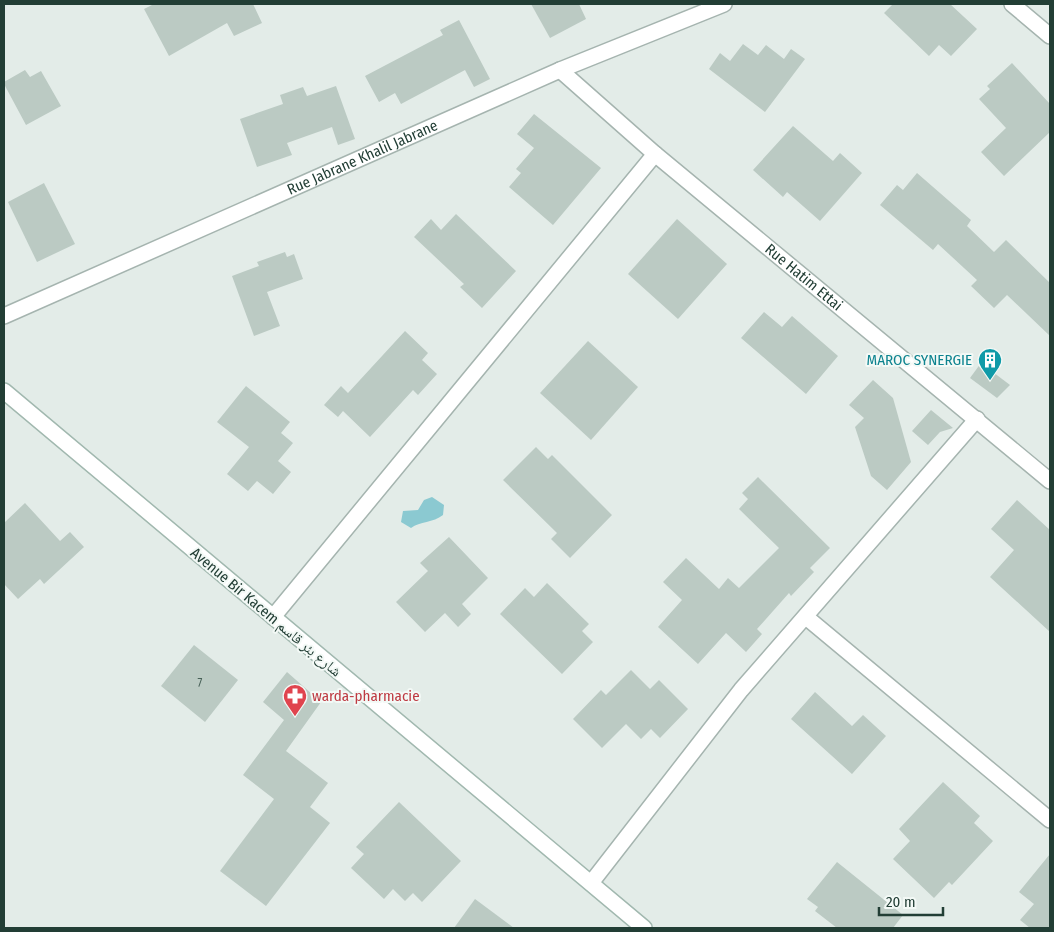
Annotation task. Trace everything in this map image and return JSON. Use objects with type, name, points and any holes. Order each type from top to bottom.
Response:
[{"type":"street","name":"Rue Jabrane Khalil Jabrane","points":[[4,316],[560,70],[724,4]]},
{"type":"street","points":[[1012,4],[1050,36]]},
{"type":"street","name":"Rue Hatim Ettai","points":[[560,70],[655,154],[1050,481]]},
{"type":"street","points":[[274,617],[655,154]]},
{"type":"street","name":"Avenue Bir Kacem شارع بئر قاسم","points":[[4,390],[644,928]]},
{"type":"street","points":[[592,883],[741,690],[977,419]]},
{"type":"street","points":[[806,617],[1050,820]]},
{"type":"water","points":[[432,497],[444,505],[443,515],[411,528],[401,522],[403,511],[418,510],[424,500]]},
{"type":"building","points":[[154,4],[253,4],[262,23],[234,36],[227,23],[169,56],[144,9]]},
{"type":"building","points":[[531,4],[579,4],[586,19],[550,38]]},
{"type":"building","points":[[893,4],[950,4],[977,29],[951,56],[939,45],[929,56],[884,13]]},
{"type":"building","points":[[459,20],[490,79],[474,87],[465,70],[401,104],[395,93],[379,102],[365,76],[443,35],[440,30]]},
{"type":"building","points":[[743,44],[758,55],[766,45],[784,59],[791,49],[805,59],[765,112],[709,69],[720,53],[730,61]]},
{"type":"building","points":[[1012,63],[1050,104],[1050,132],[1004,176],[981,152],[1006,128],[979,99],[990,89],[987,86]]},
{"type":"building","points":[[25,70],[30,77],[41,71],[61,106],[26,125],[4,84],[4,82]]},
{"type":"building","points":[[336,86],[355,139],[338,145],[332,127],[287,143],[292,155],[257,167],[240,119],[283,104],[280,95],[303,87],[307,96]]},
{"type":"building","points":[[534,114],[601,168],[553,225],[509,187],[521,173],[516,169],[534,148],[517,134]]},
{"type":"building","points":[[793,126],[833,161],[840,153],[862,173],[820,221],[787,192],[783,197],[753,170]]},
{"type":"building","points":[[917,173],[971,220],[967,226],[994,252],[1006,240],[1050,283],[1050,336],[1007,295],[994,308],[971,286],[977,280],[938,244],[933,250],[880,205],[897,185],[903,190]]},
{"type":"building","points":[[44,183],[75,244],[37,262],[8,202]]},
{"type":"building","points":[[456,214],[516,271],[482,308],[460,287],[464,284],[414,237],[431,219],[441,230]]},
{"type":"building","points":[[677,219],[727,264],[678,319],[628,274]]},
{"type":"building","points":[[285,252],[287,257],[294,254],[303,279],[267,292],[280,326],[254,336],[232,276],[259,266],[257,262]]},
{"type":"building","points":[[764,312],[782,327],[792,316],[838,356],[806,394],[741,338]]},
{"type":"building","points":[[405,331],[428,353],[422,360],[437,374],[418,395],[413,390],[370,437],[343,411],[338,417],[324,405],[341,386],[348,393]]},
{"type":"building","points":[[588,341],[638,387],[591,440],[540,393]]},
{"type":"building","name":"MAROC SYNERGIE","points":[[981,363],[1010,385],[997,398],[970,378]]},
{"type":"building","points":[[873,380],[893,398],[911,462],[887,490],[871,476],[855,427],[864,418],[849,405]]},
{"type":"building","points":[[246,386],[290,422],[281,433],[293,443],[278,461],[291,472],[273,494],[257,481],[248,491],[227,474],[249,447],[217,422]]},
{"type":"building","points":[[931,410],[953,428],[940,432],[928,445],[912,431]]},
{"type":"building","points":[[536,447],[548,459],[552,455],[612,515],[570,558],[551,539],[557,533],[503,480]]},
{"type":"building","points":[[758,477],[830,548],[810,568],[814,572],[791,596],[789,593],[757,629],[762,634],[746,652],[726,633],[698,664],[658,627],[682,600],[663,582],[686,558],[719,589],[728,578],[739,588],[779,548],[739,509],[748,499],[742,493]]},
{"type":"building","points":[[1017,500],[1050,530],[1050,632],[990,577],[1014,550],[991,529]]},
{"type":"building","points":[[25,503],[60,541],[70,532],[84,547],[44,584],[40,579],[18,599],[4,584],[4,523]]},
{"type":"building","points":[[449,537],[488,578],[462,604],[471,614],[458,627],[445,613],[425,632],[396,602],[428,571],[420,563]]},
{"type":"building","points":[[547,583],[589,624],[582,631],[593,642],[562,674],[500,614],[525,588],[534,597]]},
{"type":"building","points":[[194,645],[238,680],[205,722],[161,686]]},
{"type":"building","points":[[631,670],[650,689],[659,680],[688,709],[660,738],[651,729],[641,739],[626,724],[602,748],[573,719],[601,690],[606,695]]},
{"type":"building","points":[[287,672],[321,702],[286,751],[328,783],[310,807],[330,823],[266,906],[220,871],[274,799],[243,775],[284,720],[263,702]]},
{"type":"building","points":[[815,692],[852,726],[863,715],[886,736],[852,774],[791,719]]},
{"type":"building","points":[[943,782],[980,816],[974,823],[993,841],[952,885],[949,882],[934,898],[893,859],[910,841],[899,829]]},
{"type":"building","points":[[399,802],[461,861],[422,902],[413,893],[405,901],[393,889],[384,899],[351,868],[364,854],[356,847]]},
{"type":"building","points":[[1050,854],[1050,928],[1030,928],[1020,920],[1034,904],[1019,892]]},
{"type":"building","points":[[837,862],[903,915],[893,928],[837,928],[815,911],[818,907],[807,899]]},
{"type":"building","points":[[475,899],[514,928],[454,928]]},
{"type":"place","name":"MAROC SYNERGIE","points":[[990,381]]},
{"type":"place","name":"warda-pharmacie","points":[[295,717]]}]
